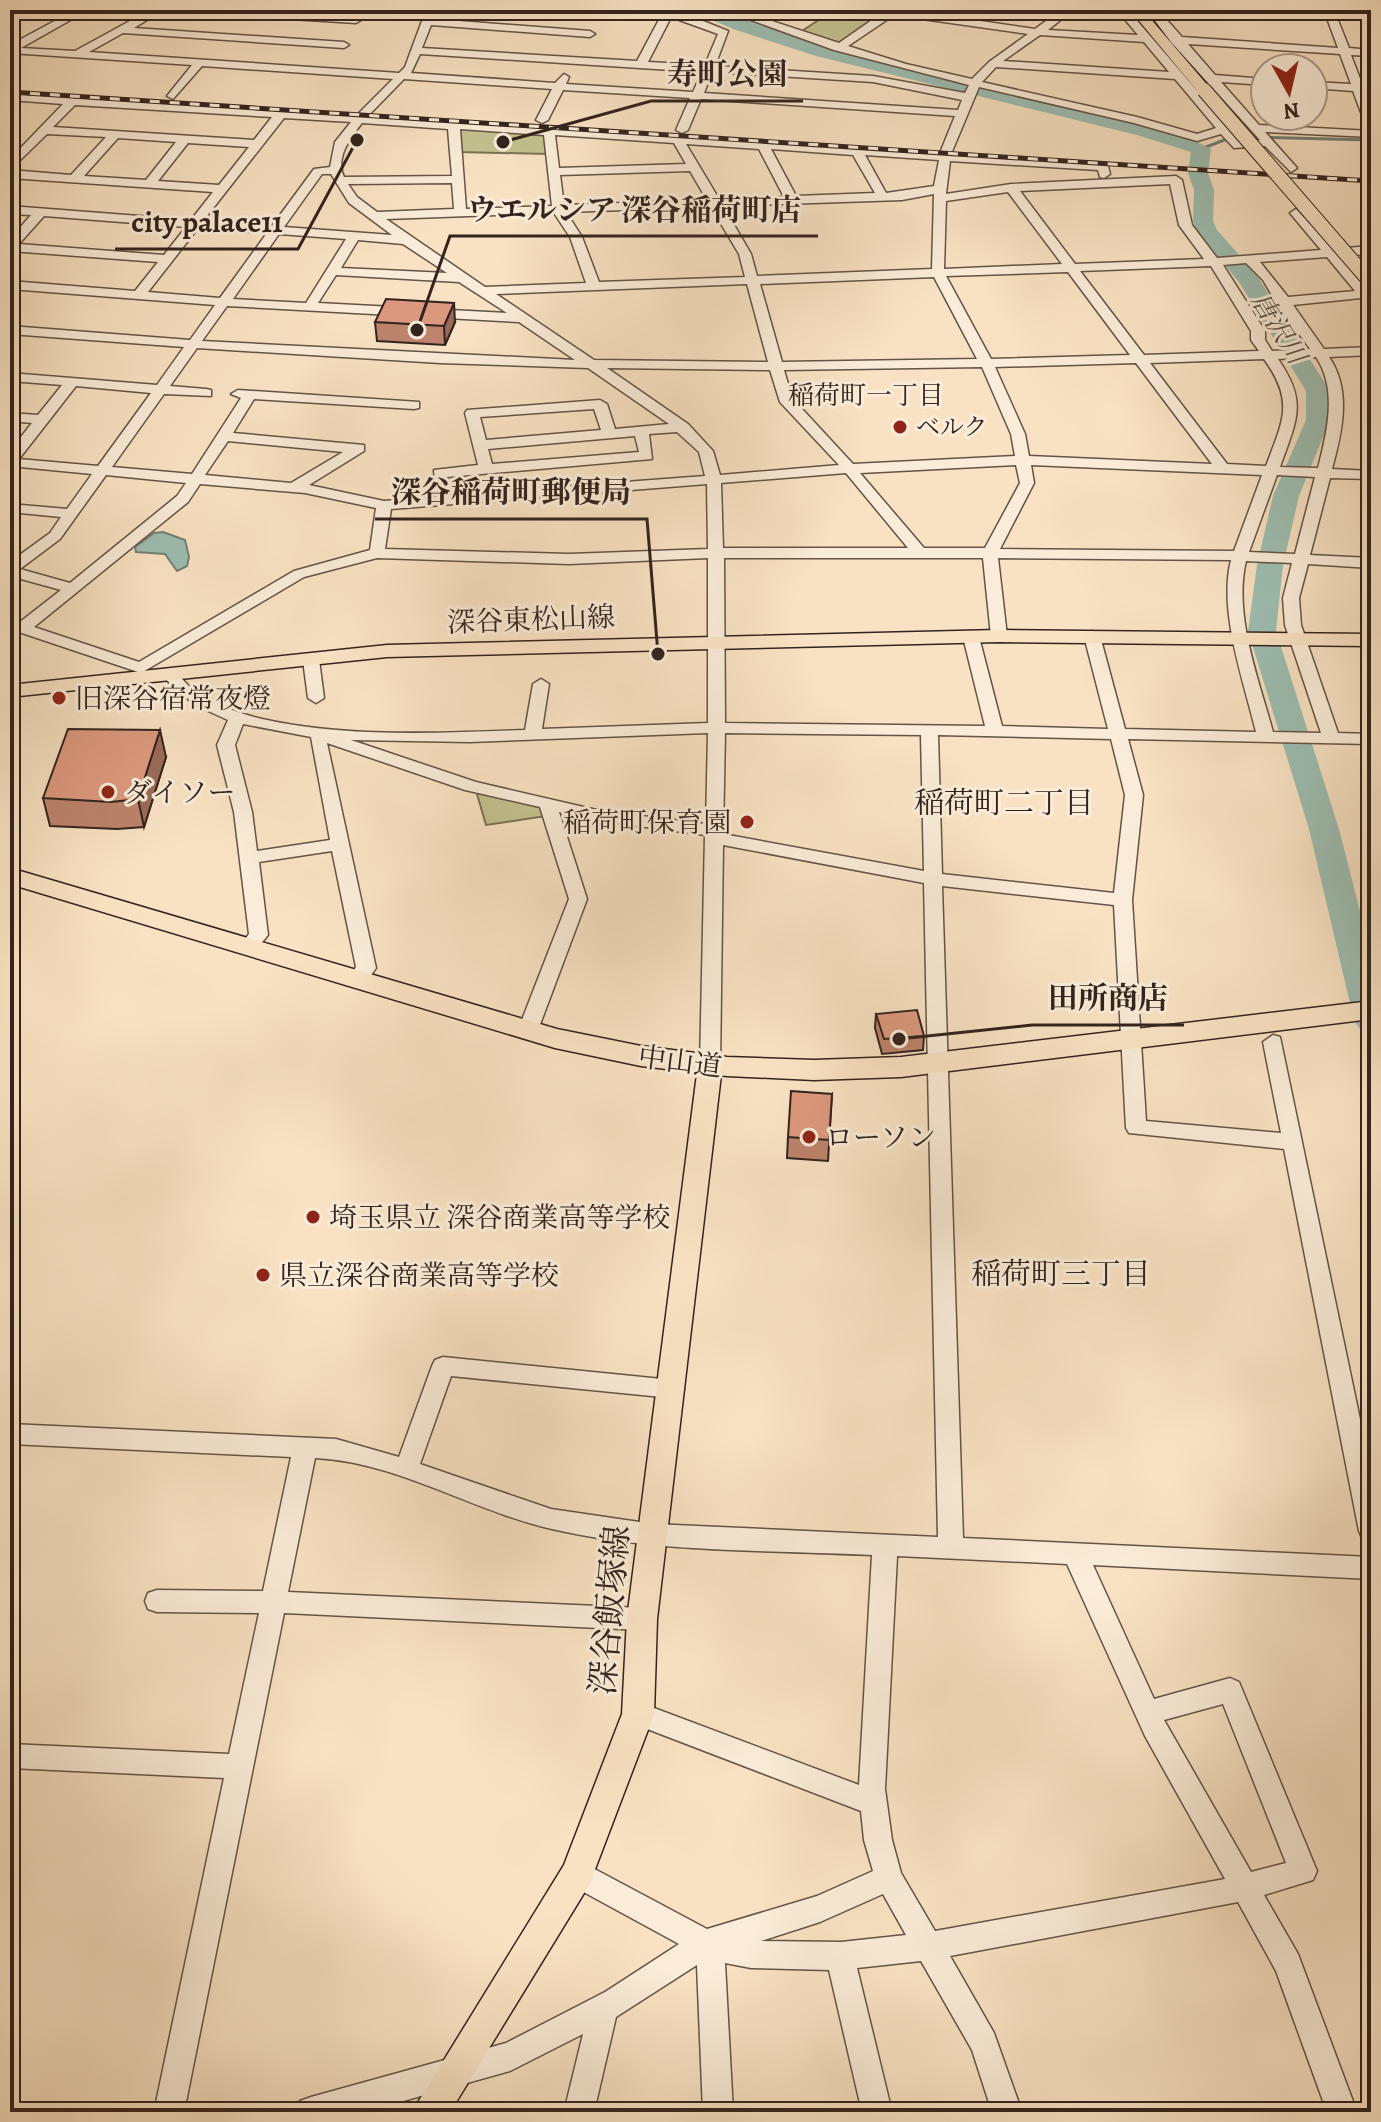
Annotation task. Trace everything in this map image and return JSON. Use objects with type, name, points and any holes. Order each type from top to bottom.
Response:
[{"type":"highway","name":"中山道","points":[[10,876],[528,1030],[615,1052],[710,1066],[826,1071],[938,1064],[1371,1010]]},
{"type":"main road","points":[[1136,10],[1368,289]]},
{"type":"main road","name":"深谷東松山線","points":[[10,691],[142,674],[171,677],[387,651],[999,636],[1295,639]]},
{"type":"main road","points":[[1295,639],[1371,640]]},
{"type":"main road","name":"深谷飯塚線","points":[[430,2112],[577,1874],[638,1714],[642,1619],[672,1389],[681,1281],[710,1066]]},
{"type":"street","points":[[63,10],[80,11]]},
{"type":"street","points":[[78,54],[158,10]]},
{"type":"street","points":[[195,10],[358,15],[333,71]]},
{"type":"street","points":[[593,285],[576,237],[558,209],[546,126],[559,86],[606,10],[668,13],[724,33],[680,135],[690,167],[740,244],[785,399],[826,441],[921,554]]},
{"type":"street","points":[[999,636],[990,553],[1027,483],[1018,434],[989,364],[938,273],[940,194],[946,152],[970,90],[993,64],[1068,10]]},
{"type":"street","points":[[1122,10],[1176,76]]},
{"type":"street","points":[[1152,10],[1175,40],[1224,129],[1238,146],[1269,142]]},
{"type":"street","points":[[1329,10],[1344,51],[1364,88],[1371,123]]},
{"type":"street","points":[[10,50],[80,11]]},
{"type":"street","points":[[838,48],[887,11],[1037,32],[1144,39]]},
{"type":"street","points":[[640,66],[668,13]]},
{"type":"street","points":[[744,14],[970,90]]},
{"type":"street","points":[[590,34],[428,16],[410,68],[368,108],[341,142],[338,176],[353,200],[406,240],[683,427],[706,451],[714,481],[716,553],[710,1066]]},
{"type":"street","points":[[121,30],[344,45]]},
{"type":"street","points":[[1175,40],[1371,53]]},
{"type":"street","points":[[10,50],[959,113]]},
{"type":"street","points":[[416,51],[873,79],[970,90],[1066,106],[1137,120],[1197,138],[1224,129]]},
{"type":"street","points":[[173,96],[200,62]]},
{"type":"street","points":[[993,64],[1176,76],[1231,98],[1249,119]]},
{"type":"street","points":[[1203,89],[1249,84]]},
{"type":"street","points":[[10,85],[368,108],[546,126],[946,152],[1099,167],[1104,168],[1104,174]]},
{"type":"street","points":[[1329,86],[1364,88]]},
{"type":"street","points":[[1203,89],[1231,98]]},
{"type":"street","points":[[10,97],[454,126],[546,126]]},
{"type":"street","points":[[10,166],[17,152],[45,130],[72,101]]},
{"type":"street","points":[[139,295],[280,115]]},
{"type":"street","points":[[454,126],[460,210]]},
{"type":"street","points":[[45,130],[257,144]]},
{"type":"street","points":[[1260,132],[1291,168]]},
{"type":"street","points":[[1329,132],[1371,134]]},
{"type":"street","points":[[75,178],[115,135]]},
{"type":"street","points":[[680,135],[763,146],[858,153],[1110,156]]},
{"type":"street","points":[[149,184],[185,139]]},
{"type":"street","points":[[763,146],[791,199]]},
{"type":"street","points":[[858,153],[882,196]]},
{"type":"street","points":[[553,172],[690,167]]},
{"type":"street","points":[[10,570],[55,536],[318,171],[338,176],[457,179]]},
{"type":"street","points":[[10,174],[222,189]]},
{"type":"street","points":[[374,216],[460,210],[940,194],[1176,180],[1178,211],[1183,225],[1228,281],[1288,383],[1292,404],[1245,556],[1237,564],[1235,590],[1269,737]]},
{"type":"street","points":[[1011,188],[1223,469]]},
{"type":"street","points":[[10,210],[406,240]]},
{"type":"street","points":[[41,212],[10,247],[167,259]]},
{"type":"street","points":[[1296,213],[1328,253],[1368,289]]},
{"type":"street","points":[[310,306],[355,235]]},
{"type":"street","points":[[481,291],[1369,253]]},
{"type":"street","points":[[1247,259],[1268,277],[1301,330],[1332,371],[1337,400],[1291,598],[1295,639],[1328,738]]},
{"type":"street","points":[[333,271],[464,278]]},
{"type":"street","points":[[10,285],[223,302],[520,318]]},
{"type":"street","points":[[1282,302],[1368,289]]},
{"type":"street","points":[[10,330],[193,345],[588,364],[778,367],[989,364],[1371,351]]},
{"type":"street","points":[[10,377],[206,393]]},
{"type":"street","points":[[10,461],[72,382]]},
{"type":"street","points":[[17,626],[71,588],[183,499],[224,436],[242,395],[414,405]]},
{"type":"street","points":[[486,470],[472,413],[600,404],[609,434]]},
{"type":"street","points":[[10,417],[42,420]]},
{"type":"street","points":[[480,445],[683,427]]},
{"type":"street","points":[[444,502],[439,473],[647,456],[641,431]]},
{"type":"street","points":[[224,436],[359,448],[294,488]]},
{"type":"street","points":[[10,461],[294,488],[384,505],[847,469],[1023,460],[1371,475]]},
{"type":"street","points":[[377,553],[384,505]]},
{"type":"street","points":[[10,508],[71,514]]},
{"type":"street","points":[[17,626],[142,674],[299,574],[377,553],[569,559],[716,553],[990,553],[1245,556],[1371,563]]},
{"type":"street","points":[[10,570],[71,588]]},
{"type":"street","points":[[1092,636],[1134,795],[1123,900],[1136,1128],[1294,1142]]},
{"type":"street","points":[[971,637],[995,731]]},
{"type":"street","points":[[311,660],[316,698]]},
{"type":"street","points":[[171,677],[195,700],[238,717],[321,733],[533,735],[716,728],[1117,732],[1371,739]]},
{"type":"street","points":[[533,735],[541,684]]},
{"type":"street","points":[[238,717],[226,745],[238,788],[259,935],[248,947]]},
{"type":"street","points":[[929,732],[951,1550]]},
{"type":"street","points":[[321,733],[333,742],[471,786],[548,805],[713,834],[935,879],[1123,900]]},
{"type":"street","points":[[321,733],[318,740],[366,968],[358,979]]},
{"type":"street","points":[[528,1030],[578,899],[548,805]]},
{"type":"street","points":[[248,858],[340,844]]},
{"type":"street","points":[[1273,1042],[1371,1531]]},
{"type":"street","points":[[406,1469],[443,1366],[672,1389]]},
{"type":"street","points":[[10,1434],[355,1452],[551,1519],[653,1534],[1371,1568]]},
{"type":"street","points":[[169,2112],[305,1447]]},
{"type":"street","points":[[885,1547],[874,1803],[878,1840],[889,1878],[984,2043],[1007,2112]]},
{"type":"street","points":[[1076,1556],[1147,1713],[1288,1964],[1342,2112]]},
{"type":"street","points":[[157,1601],[272,1602],[642,1619]]},
{"type":"street","points":[[577,1874],[707,1945],[731,1952],[840,1956],[929,1946],[1245,1889],[1303,1871],[1230,1690],[1147,1713]]},
{"type":"street","points":[[638,1714],[874,1803]]},
{"type":"street","points":[[10,1756],[241,1767]]},
{"type":"street","points":[[311,2112],[453,2075],[510,2056],[604,2008],[707,1945],[820,1909],[889,1878]]},
{"type":"street","points":[[707,1945],[718,2112]]},
{"type":"street","points":[[840,1956],[877,2112]]},
{"type":"street","points":[[579,2112],[604,2008]]},
{"type":"shaded area","points":[[834,10],[886,12],[837,45],[799,33]]},
{"type":"shaded area","points":[[457,127],[546,132],[549,154],[459,152]]},
{"type":"shaded area","points":[[482,792],[540,805],[546,816],[486,825],[477,794]]},
{"type":"water","points":[[163,532],[185,540],[189,557],[187,566],[177,571],[165,554],[136,552],[135,547],[154,533]]},
{"type":"building","points":[[386,299],[454,303],[444,326],[375,322]]},
{"type":"building","points":[[68,729],[160,730],[138,799],[111,802],[43,798]]},
{"type":"building","points":[[917,1010],[924,1036],[884,1039],[876,1014]]},
{"type":"building","points":[[791,1091],[832,1094],[829,1140],[788,1137]]},
{"type":"waterway","name":"唐沢川","points":[[698,10],[865,64],[1140,130],[1201,149],[1198,173],[1204,190],[1203,221],[1207,232],[1248,279],[1318,391],[1318,420],[1286,496],[1270,565],[1262,631],[1324,829],[1371,1020]]},
{"type":"waterway","points":[[1201,149],[1232,137]]},
{"type":"waterway","points":[[1247,137],[1371,140]]},
{"type":"railway","points":[[10,92],[1371,181]]},
{"type":"place","name":"city palace11","points":[[357,140]]},
{"type":"place","name":"寿町公園","points":[[503,142]]},
{"type":"place","name":"ウエルシア 深谷稲荷町店","points":[[417,330]]},
{"type":"place","name":"ベルク","points":[[900,427]]},
{"type":"place","name":"深谷稲荷町郵便局","points":[[658,654]]},
{"type":"place","name":"旧深谷宿常夜燈","points":[[59,698]]},
{"type":"place","name":"ダイソー","points":[[108,792]]},
{"type":"place","name":"稲荷町保育園","points":[[747,822]]},
{"type":"place","name":"田所商店","points":[[899,1039]]},
{"type":"place","name":"ローソン","points":[[809,1137]]},
{"type":"place","name":"埼玉県立 深谷商業高等学校","points":[[313,1217]]},
{"type":"place","name":"県立深谷商業高等学校","points":[[263,1275]]},
{"type":"district","name":"稲荷町一丁目","points":[[866,395]]},
{"type":"district","name":"稲荷町二丁目","points":[[1004,803]]},
{"type":"district","name":"稲荷町三丁目","points":[[1061,1274]]}]
